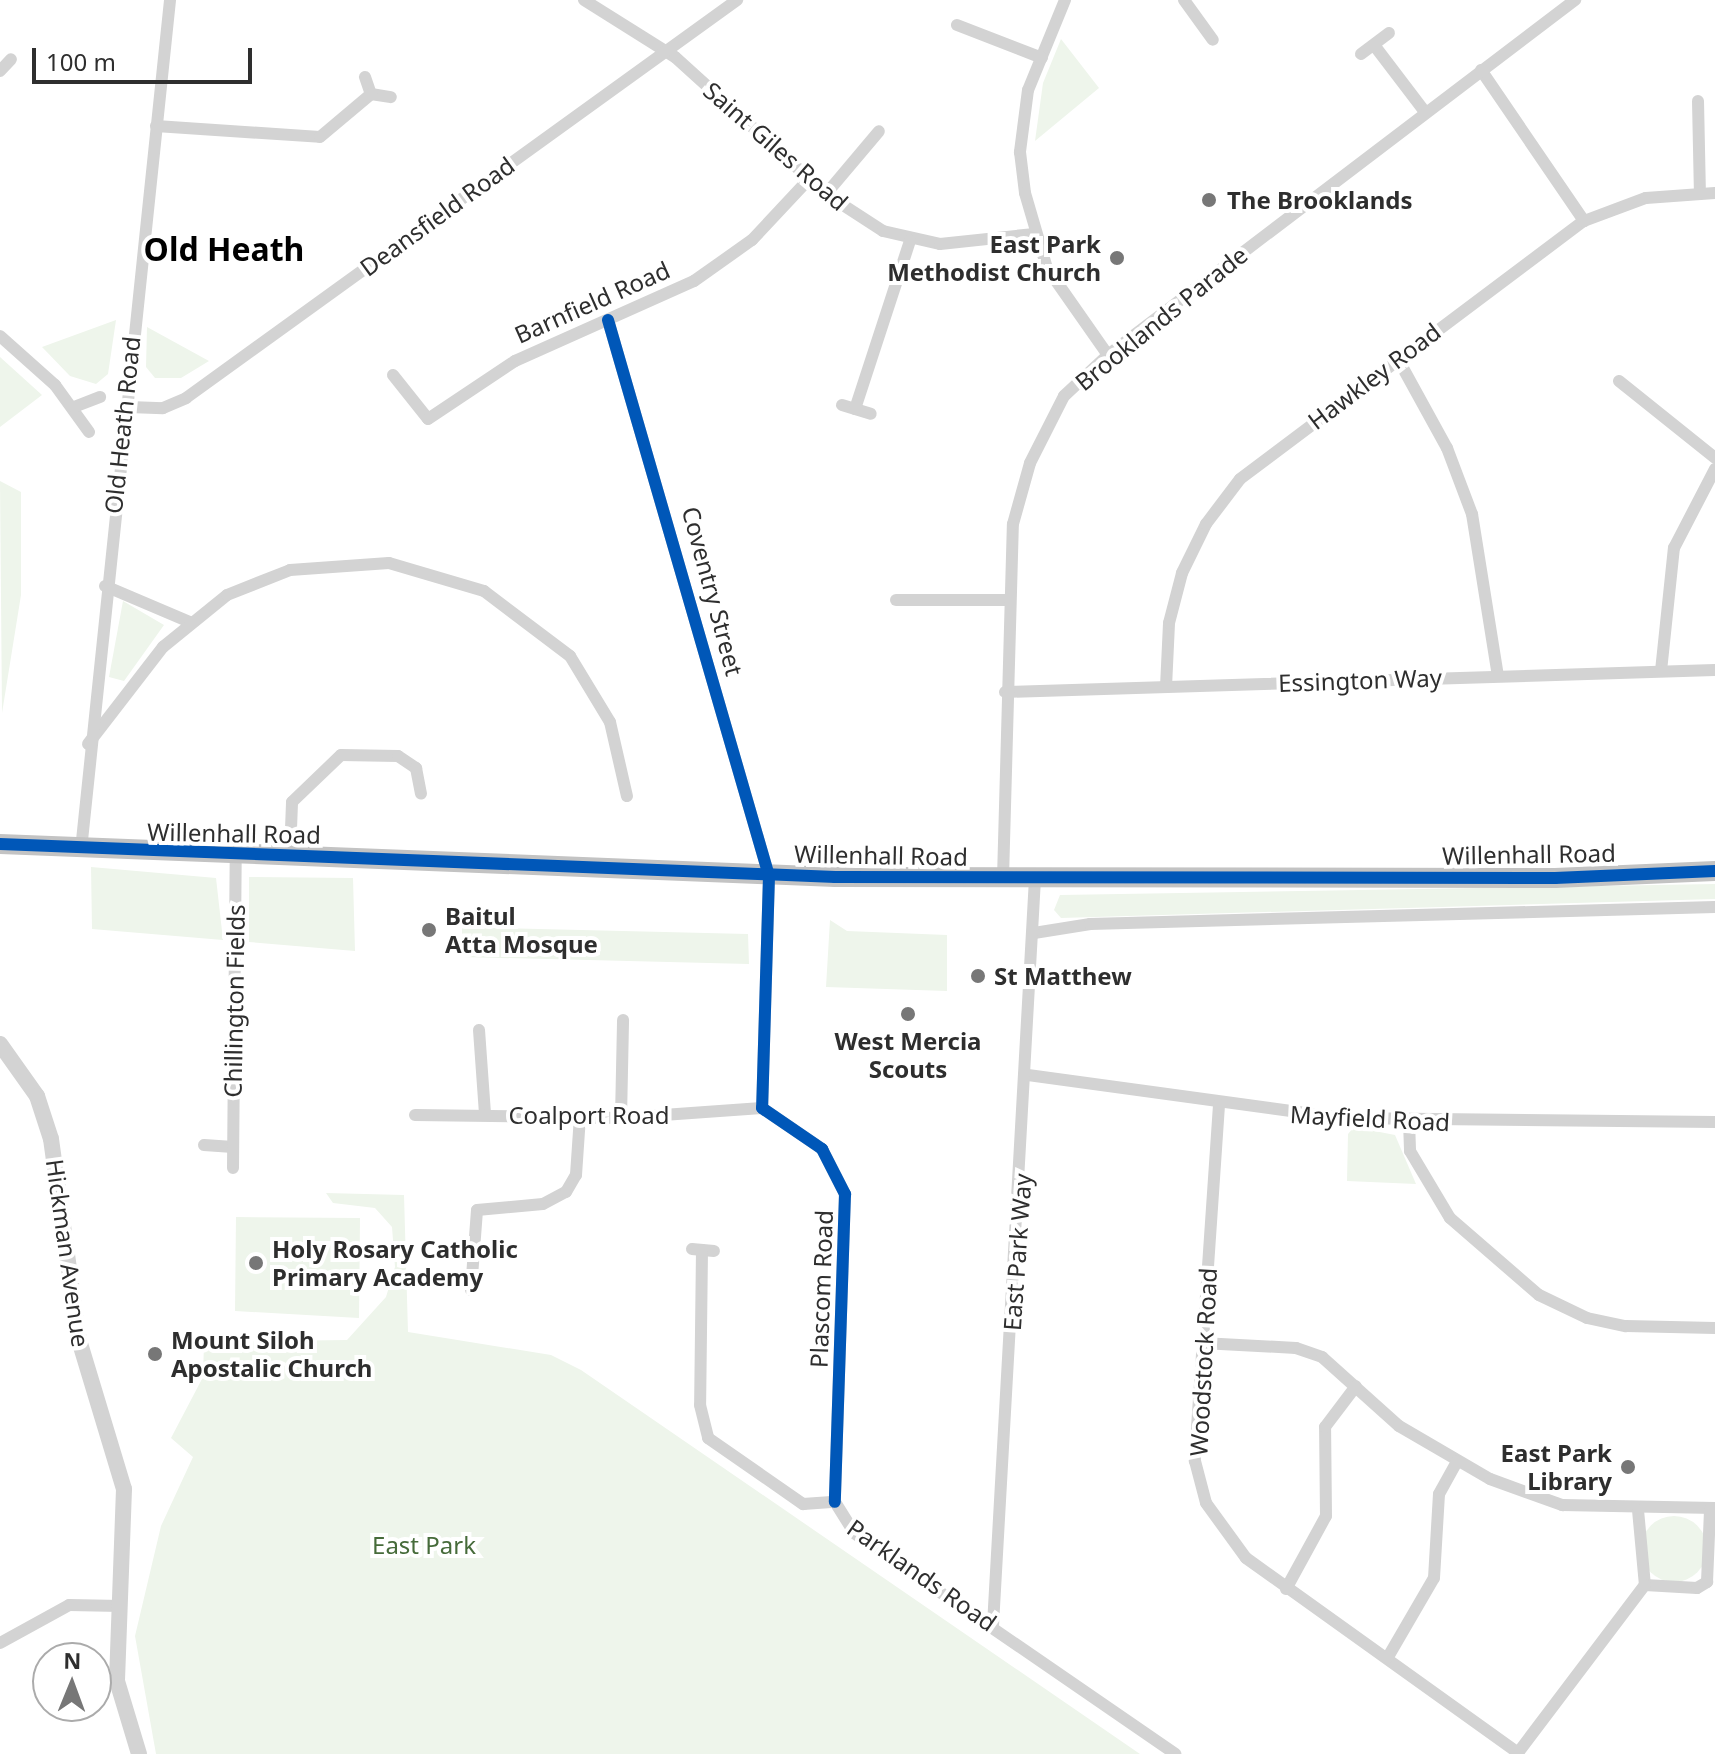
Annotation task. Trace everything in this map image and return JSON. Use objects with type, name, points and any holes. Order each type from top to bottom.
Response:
[{"type":"highway","name":"Willenhall Road","points":[[0,844],[81,850],[290,855],[769,876],[1035,879],[1715,871]]},
{"type":"street","name":"Old Heath Road","points":[[81,850],[88,744],[129,407],[170,0]]},
{"type":"street","name":"Saint Giles Road","points":[[584,0],[665,53],[826,194],[910,241],[986,243],[1034,234]]},
{"type":"street","name":"Deansfield Road","points":[[129,407],[163,408],[186,398],[737,0]]},
{"type":"street","points":[[1065,0],[1028,90],[1020,152],[1034,234],[1063,298],[1108,355]]},
{"type":"street","points":[[1184,0],[1213,40]]},
{"type":"street","name":"Brooklands Parade","points":[[1003,878],[1006,600],[1013,524],[1030,463],[1064,396],[1108,355],[1569,2]]},
{"type":"street","points":[[957,25],[1042,58]]},
{"type":"street","points":[[1361,54],[1389,33]]},
{"type":"street","points":[[1374,45],[1425,112]]},
{"type":"street","points":[[0,71],[11,59]]},
{"type":"street","points":[[1481,70],[1584,221]]},
{"type":"street","points":[[365,77],[371,94]]},
{"type":"street","points":[[156,126],[320,137],[371,94],[391,97]]},
{"type":"street","points":[[1698,101],[1700,193]]},
{"type":"street","points":[[826,194],[879,131]]},
{"type":"street","name":"Barnfield Road","points":[[393,375],[428,419],[515,361],[694,281],[752,240],[809,179]]},
{"type":"street","name":"Hawkley Road","points":[[1166,687],[1174,599],[1206,524],[1240,479],[1584,221],[1646,198],[1715,193]]},
{"type":"street","points":[[855,409],[910,241]]},
{"type":"street","name":"Coventry Street","points":[[608,320],[769,876]]},
{"type":"street","points":[[0,336],[74,407],[89,432]]},
{"type":"street","points":[[1398,359],[1442,436],[1472,514],[1498,676]]},
{"type":"street","points":[[1619,381],[1715,458]]},
{"type":"street","points":[[74,407],[100,397]]},
{"type":"street","points":[[842,405],[871,414]]},
{"type":"street","points":[[1661,671],[1674,548],[1715,469]]},
{"type":"street","points":[[88,744],[190,622],[249,585],[328,565],[389,563],[484,591],[545,632],[598,695],[627,796]]},
{"type":"street","points":[[105,586],[190,622]]},
{"type":"street","points":[[896,600],[1006,600]]},
{"type":"street","name":"Essington Way","points":[[1005,692],[1715,670]]},
{"type":"street","points":[[290,855],[292,802],[341,755],[398,756],[416,768],[421,794]]},
{"type":"street","name":"Chillington Fields","points":[[233,1168],[236,855]]},
{"type":"street","points":[[762,1108],[769,876]]},
{"type":"street","name":"East Park Way","points":[[993,1625],[1028,1075],[1035,879]]},
{"type":"street","points":[[1034,933],[1090,924],[1715,907]]},
{"type":"street","points":[[621,1118],[623,1020]]},
{"type":"street","points":[[479,1030],[485,1114]]},
{"type":"street","name":"Hickman Avenue","points":[[0,1044],[37,1096],[61,1184],[79,1340],[124,1489],[117,1681],[139,1754]]},
{"type":"street","name":"Mayfield Road","points":[[1028,1075],[1219,1105],[1409,1121],[1715,1122]]},
{"type":"street","name":"Woodstock Road","points":[[1219,1105],[1195,1461],[1206,1503],[1246,1558],[1518,1753]]},
{"type":"street","name":"Coalport Road","points":[[415,1115],[621,1118],[762,1108]]},
{"type":"street","name":"Plascom Road","points":[[762,1108],[822,1149],[845,1194],[835,1502]]},
{"type":"street","points":[[471,1290],[477,1210],[543,1204],[566,1192],[576,1175],[580,1116]]},
{"type":"street","points":[[1409,1121],[1410,1151],[1450,1218],[1539,1295],[1587,1318],[1626,1326],[1715,1328]]},
{"type":"street","points":[[204,1145],[233,1147]]},
{"type":"street","name":"Parklands Road","points":[[703,1250],[700,1405],[708,1438],[803,1504],[835,1502],[854,1533],[993,1625],[1175,1754]]},
{"type":"street","points":[[1202,1343],[1296,1348],[1322,1357],[1399,1426],[1457,1462],[1562,1505],[1638,1510],[1712,1508],[1711,1586],[1684,1589],[1645,1585]]},
{"type":"street","points":[[1286,1589],[1326,1516],[1325,1427],[1356,1386]]},
{"type":"street","points":[[1388,1657],[1434,1578],[1439,1494],[1457,1462]]},
{"type":"street","points":[[1518,1753],[1645,1585],[1638,1510]]},
{"type":"street","points":[[0,1643],[69,1605],[121,1606]]},
{"type":"green space","points":[[1061,39],[1099,88],[1035,141],[1043,83]]},
{"type":"green space","points":[[116,320],[108,374],[96,384],[70,376],[42,347]]},
{"type":"green space","points":[[147,327],[209,361],[181,378],[155,378],[146,367]]},
{"type":"green space","points":[[0,357],[42,395],[0,427]]},
{"type":"green space","points":[[0,481],[21,492],[21,595],[2,713]]},
{"type":"green space","points":[[123,601],[164,625],[124,681],[109,677]]},
{"type":"green space","points":[[91,867],[216,878],[223,940],[92,929]]},
{"type":"green space","points":[[249,877],[353,878],[355,951],[249,942]]},
{"type":"green space","points":[[1715,884],[1715,899],[1061,918],[1054,910],[1060,895]]},
{"type":"green space","points":[[830,920],[847,931],[947,935],[947,991],[826,987]]},
{"type":"green space","points":[[462,927],[748,934],[749,964],[462,957]]},
{"type":"green space","points":[[1354,1127],[1395,1135],[1416,1184],[1347,1181],[1348,1134]]},
{"type":"green space","name":"East Park","points":[[326,1193],[404,1195],[408,1332],[551,1355],[581,1370],[1140,1754],[156,1754],[135,1636],[161,1526],[193,1457],[171,1438],[203,1377],[204,1342],[347,1340],[386,1297],[395,1267],[392,1227],[375,1208],[333,1203]]},
{"type":"green space","points":[[236,1217],[360,1218],[359,1318],[235,1311]]},
{"type":"green space","points":[[1674,1516],[1687,1519],[1697,1526],[1704,1536],[1707,1549],[1704,1562],[1697,1572],[1687,1579],[1674,1582],[1661,1579],[1651,1572],[1644,1562],[1641,1549],[1644,1536],[1651,1526],[1661,1519]]},
{"type":"cycle path","points":[[608,320],[769,876],[762,1108],[822,1149],[845,1194],[835,1502]]},
{"type":"cycle path","points":[[0,844],[835,877],[1555,878],[1715,871]]},
{"type":"place","name":"The Brooklands","points":[[1209,200]]},
{"type":"place","name":"East Park Methodist Church","points":[[1117,258]]},
{"type":"place","name":"Baitul Atta Mosque","points":[[429,930]]},
{"type":"place","name":"St Matthew","points":[[978,976]]},
{"type":"place","name":"West Mercia Scouts","points":[[908,1014]]},
{"type":"place","name":"Holy Rosary Catholic Primary Academy","points":[[256,1263]]},
{"type":"place","name":"Mount Siloh Apostalic Church","points":[[155,1354]]},
{"type":"place","name":"East Park Library","points":[[1628,1467]]},
{"type":"district","name":"Old Heath","points":[[224,249]]}]
